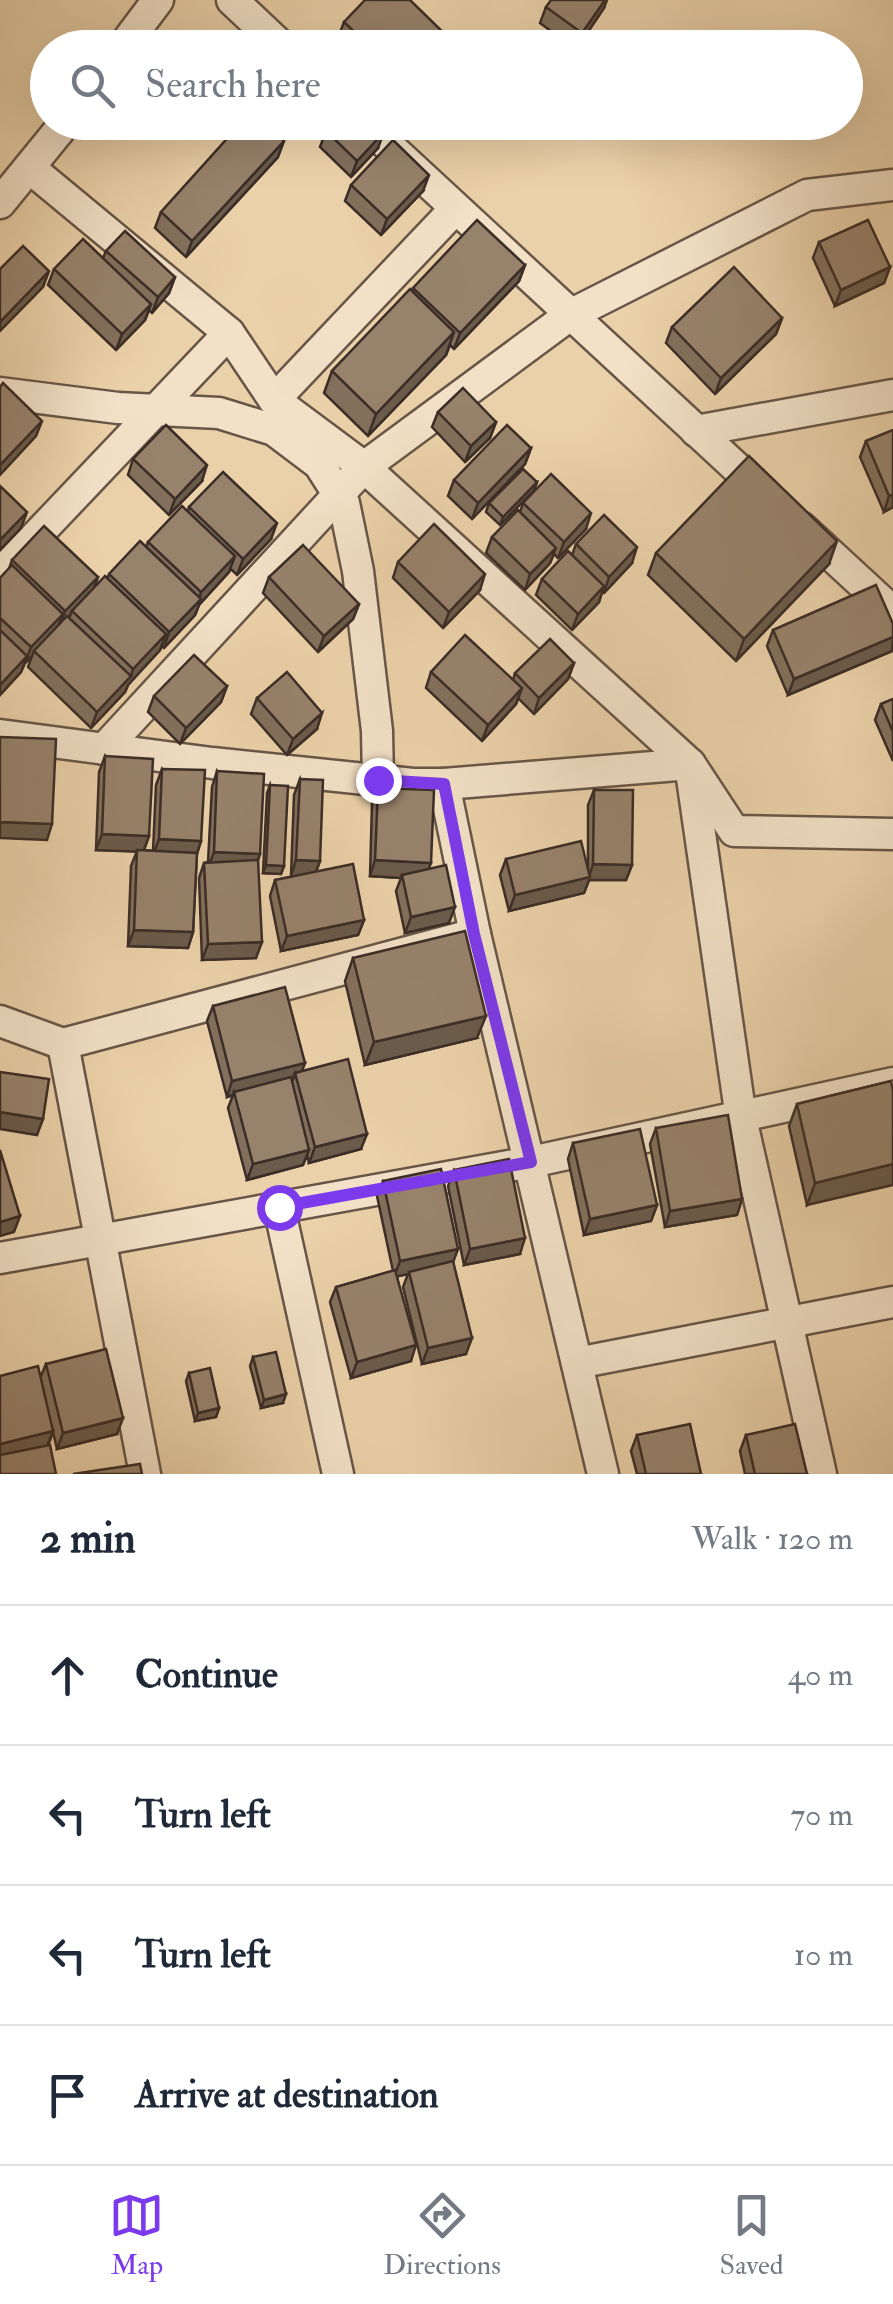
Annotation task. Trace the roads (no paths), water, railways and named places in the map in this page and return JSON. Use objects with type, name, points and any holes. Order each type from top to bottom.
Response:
[{"type":"street","points":[[136,30],[158,0]]},
{"type":"street","points":[[232,0],[264,30]]},
{"type":"street","points":[[0,203],[53,140]]},
{"type":"street","points":[[382,140],[893,612]]},
{"type":"street","points":[[31,169],[229,332],[274,400],[364,468],[690,764],[734,831],[893,834]]},
{"type":"street","points":[[104,749],[364,468],[570,315],[807,196],[893,184]]},
{"type":"street","points":[[274,400],[455,209]]},
{"type":"street","points":[[0,574],[229,332]]},
{"type":"street","points":[[0,393],[218,413],[274,430],[319,464],[344,503],[361,589],[377,731],[378,780]]},
{"type":"street","points":[[696,431],[893,396]]},
{"type":"street","points":[[0,735],[378,780],[444,784],[690,764]]},
{"type":"street","points":[[690,764],[741,1118],[821,1474]]},
{"type":"street","points":[[444,784],[474,934],[603,1474]]},
{"type":"street","points":[[0,1021],[64,1044],[474,934]]},
{"type":"street","points":[[64,1044],[98,1240],[146,1474]]},
{"type":"street","points":[[0,1258],[531,1162],[893,1083]]},
{"type":"street","points":[[279,1207],[338,1474]]},
{"type":"street","points":[[577,1363],[893,1302]]}]
